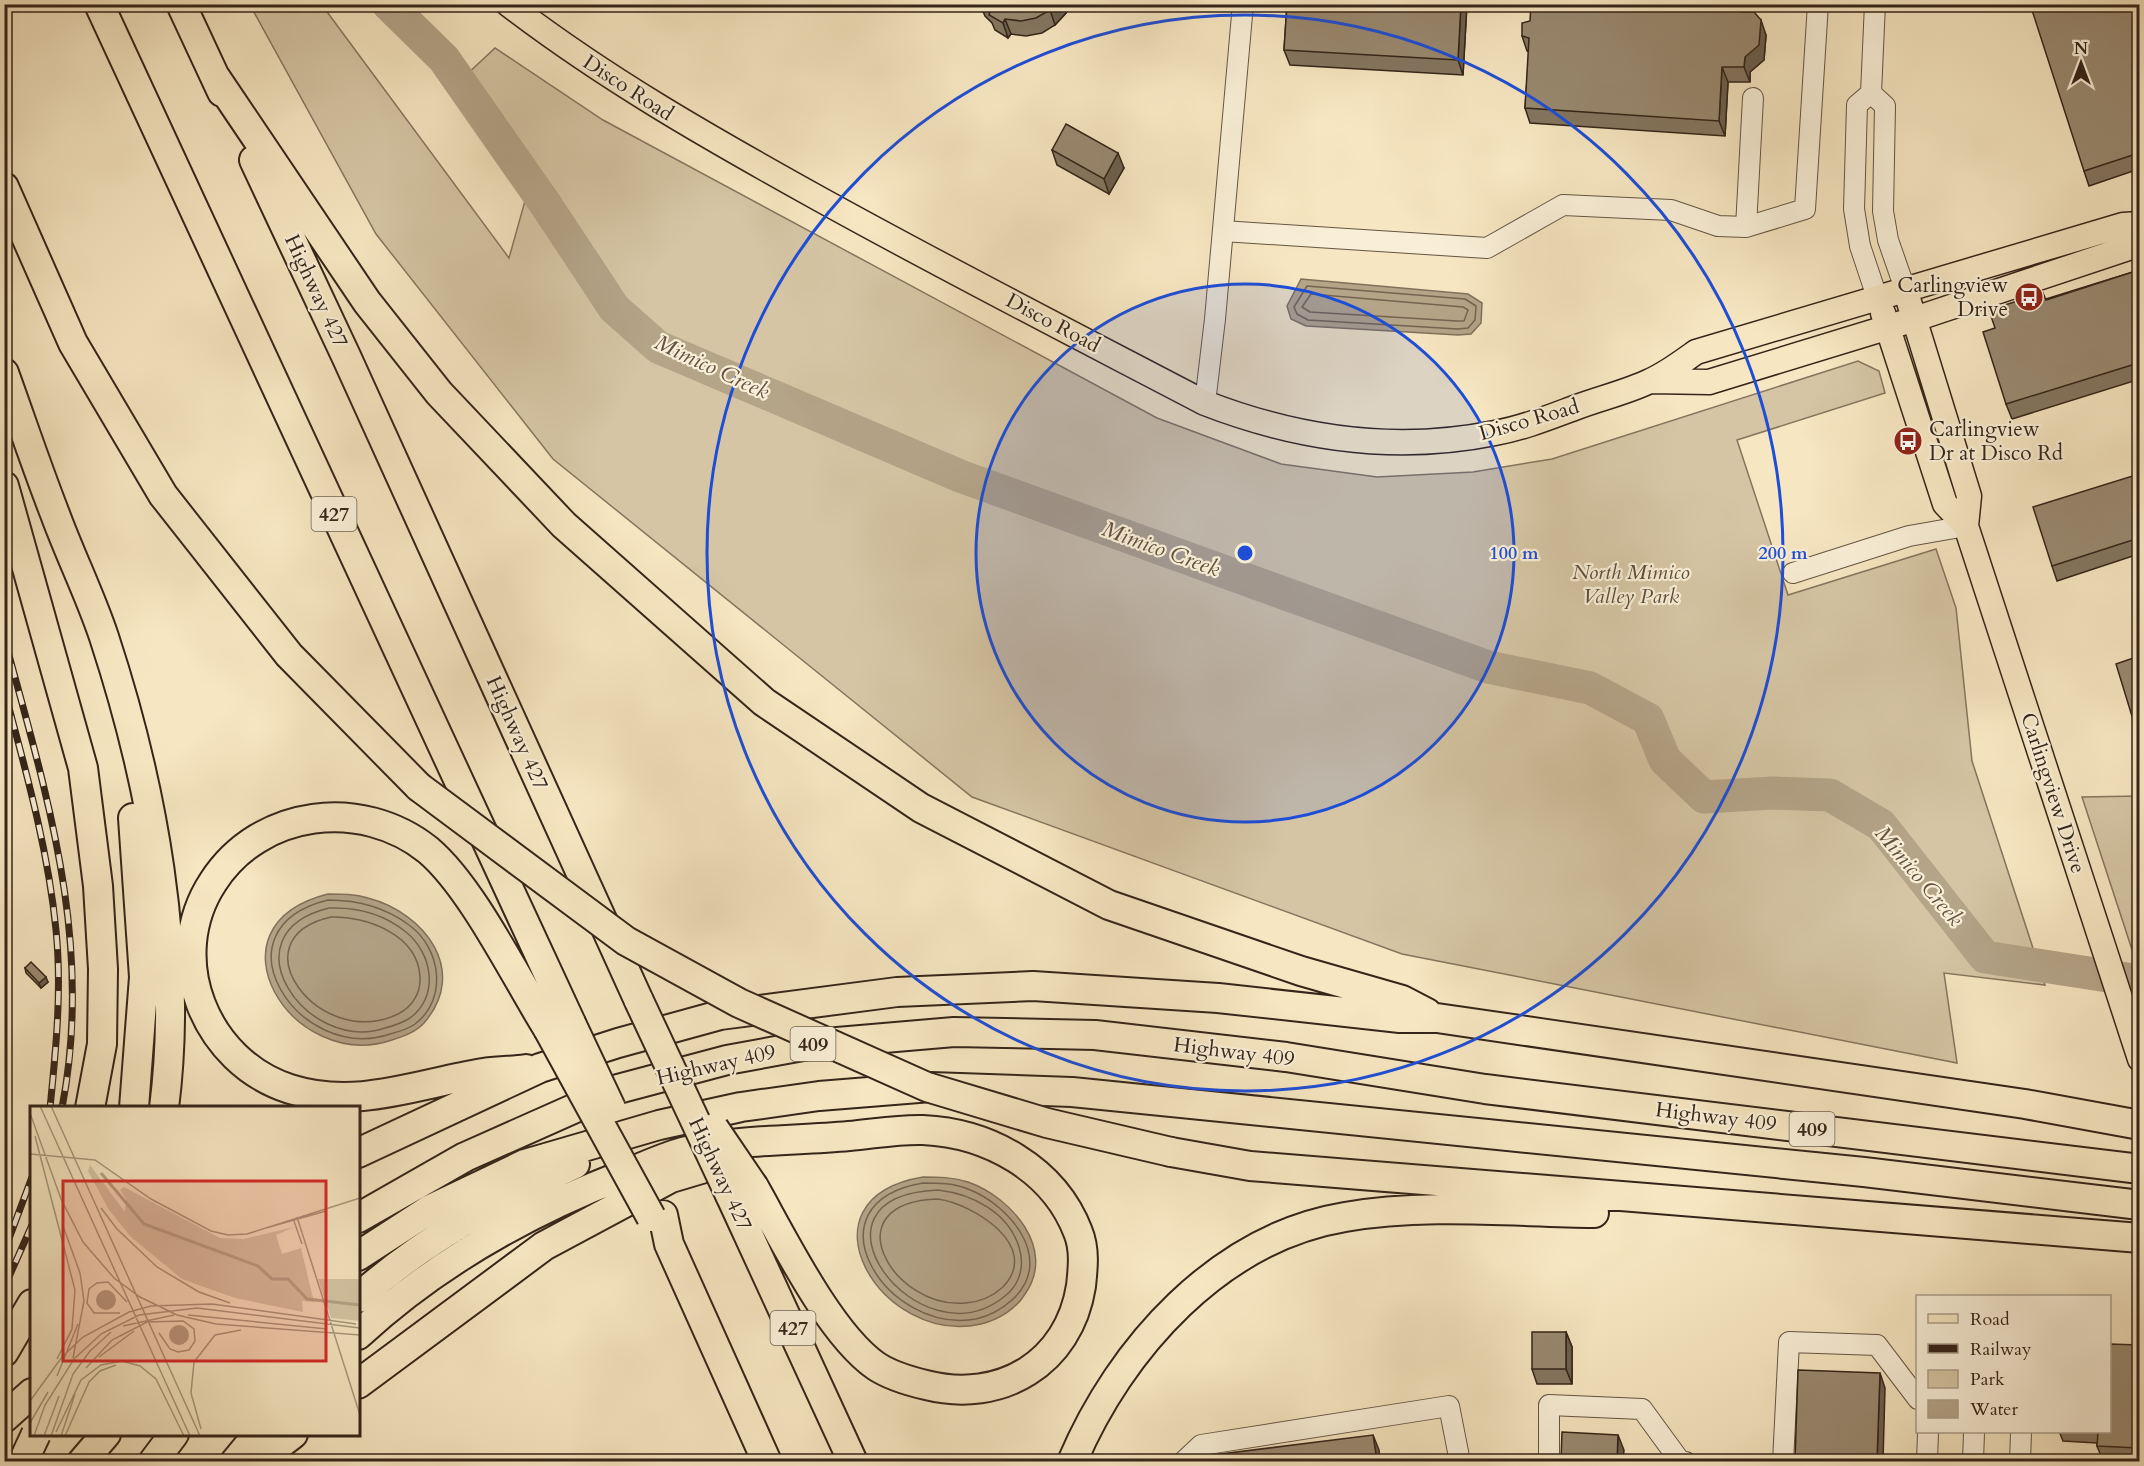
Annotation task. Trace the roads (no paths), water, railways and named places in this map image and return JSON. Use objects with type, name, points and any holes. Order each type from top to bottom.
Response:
[{"type":"highway","name":"427","points":[[99,4],[559,1026]]},
{"type":"highway","name":"Highway 427","points":[[181,4],[346,356],[639,1001],[663,1051],[742,1191],[853,1461]]},
{"type":"highway","points":[[214,75],[367,302],[439,393],[564,525],[764,702],[921,808],[1109,904],[1300,971],[1402,1000],[1437,1018]]},
{"type":"highway","points":[[4,187],[72,343],[163,495],[290,654],[420,787],[626,941],[739,1002],[927,1087],[1047,1124],[1171,1152],[1250,1166],[2139,1238]]},
{"type":"highway","points":[[4,373],[55,514],[103,636],[137,748],[159,864],[169,977],[167,1081],[164,1106]]},
{"type":"highway","points":[[4,486],[83,768],[98,886],[103,969],[102,1044],[90,1106]]},
{"type":"highway","points":[[55,514],[123,754],[133,813],[144,976],[134,1106]]},
{"type":"highway","points":[[540,1068],[483,1073],[408,1090],[364,1097],[329,1098],[272,1083],[253,1072],[229,1052],[202,1011],[193,973],[193,953],[195,931],[205,896],[213,882],[236,855],[249,844],[281,826],[312,819],[342,816],[370,820],[395,829],[413,839],[441,863],[473,904],[559,1026],[657,1216],[767,1461]]},
{"type":"highway","points":[[360,1153],[540,1068],[618,1043],[720,1015],[897,992],[1033,986],[1218,998],[1400,1018],[1437,1018],[2025,1104],[2138,1125]]},
{"type":"highway","name":"Highway 409","points":[[363,1215],[465,1157],[618,1089],[728,1060],[814,1044],[903,1035],[965,1032],[1095,1035],[1264,1054],[1485,1089],[2139,1169]]},
{"type":"highway","name":"Highway 409","points":[[360,1255],[429,1210],[525,1164],[659,1125],[741,1107],[819,1096],[931,1087],[1072,1092],[1864,1173],[2139,1205]]},
{"type":"highway","points":[[360,1296],[428,1243],[508,1196],[659,1125]]},
{"type":"highway","points":[[360,1333],[400,1297],[441,1268],[536,1211],[684,1151],[751,1141],[799,1140],[922,1130],[978,1141],[1024,1162],[1053,1188],[1079,1234],[1083,1254],[1079,1301],[1070,1325],[1055,1349],[1026,1373],[997,1386],[977,1389],[937,1388],[904,1380],[875,1365],[842,1331],[742,1191]]},
{"type":"highway","points":[[360,1382],[508,1270],[580,1224],[671,1178],[799,1140]]},
{"type":"highway","points":[[1072,1461],[1110,1391],[1145,1343],[1182,1301],[1239,1255],[1265,1242],[1318,1224],[1344,1217],[1401,1212],[1461,1211],[1882,1218]]},
{"type":"highway","points":[[4,1352],[30,1307]]},
{"type":"highway","points":[[4,1418],[30,1395]]},
{"type":"highway","points":[[23,1461],[35,1436]]},
{"type":"highway","points":[[13,1461],[41,1436]]},
{"type":"highway","points":[[76,1461],[85,1436]]},
{"type":"highway","points":[[82,1461],[104,1436]]},
{"type":"highway","points":[[153,1461],[172,1436]]},
{"type":"highway","points":[[221,1461],[237,1436]]},
{"type":"highway","points":[[235,1461],[256,1436]]},
{"type":"highway","points":[[257,1461],[290,1436]]},
{"type":"main road","name":"Disco Road","points":[[508,4],[595,68],[658,109],[851,216],[1204,403],[1297,433],[1346,440],[1437,441],[1496,433],[1651,381],[1696,352],[2123,225],[2139,224]]},
{"type":"main road","name":"Disco Road","points":[[1651,381],[1709,382],[1915,319],[2139,244]]},
{"type":"main road","name":"Carlingview Drive","points":[[1905,289],[1969,496],[1966,526],[2136,1050]]},
{"type":"main road","name":"Carlingview Drive","points":[[1877,297],[1945,504],[1966,526]]},
{"type":"street","points":[[1204,403],[1223,231],[1243,4]]},
{"type":"street","points":[[1223,231],[1487,248],[1563,205],[1671,210],[1718,226],[1746,227],[1805,209],[1818,4]]},
{"type":"street","name":"Carlingview Drive","points":[[1875,4],[1870,93],[1857,105],[1854,209],[1860,246],[1877,297]]},
{"type":"street","name":"Carlingview Drive","points":[[1870,93],[1885,106],[1883,211],[1888,240],[1905,289]]},
{"type":"street","points":[[1746,227],[1753,98]]},
{"type":"street","points":[[1793,573],[1909,536],[1966,526]]},
{"type":"street","points":[[1784,1461],[1790,1342],[1877,1345],[1916,1399]]},
{"type":"street","points":[[1548,1461],[1549,1405],[1642,1409],[1680,1461],[1686,1461]]},
{"type":"street","points":[[1183,1461],[1202,1445],[1449,1406],[1460,1461]]},
{"type":"street","points":[[1927,1461],[1928,1433]]},
{"type":"street","points":[[1973,1461],[1974,1433]]},
{"type":"street","points":[[2020,1461],[2021,1433]]},
{"type":"water","points":[[1301,279],[1468,294],[1482,303],[1481,323],[1471,334],[1458,335],[1306,326],[1291,319],[1287,306]]},
{"type":"water","points":[[328,894],[368,898],[389,906],[423,930],[434,947],[441,965],[442,984],[437,1003],[424,1023],[417,1029],[392,1040],[355,1045],[322,1036],[294,1017],[274,992],[266,963],[270,935],[290,911]]},
{"type":"water","points":[[923,1177],[957,1179],[984,1189],[1013,1212],[1025,1227],[1036,1260],[1034,1277],[1021,1299],[1000,1317],[981,1324],[944,1325],[911,1314],[884,1293],[865,1267],[857,1239],[863,1212],[884,1191]]},
{"type":"waterway","name":"Mimico Creek","points":[[388,4],[444,59],[548,208],[614,308],[658,347],[960,476],[1488,667],[1590,688],[1648,719],[1665,760],[1704,797],[1773,793],[1830,795],[1881,825],[1985,957],[2140,981]]},
{"type":"railway","points":[[4,637],[50,812],[69,928],[72,987],[70,1047],[62,1106]]},
{"type":"railway","points":[[4,689],[42,839],[56,930],[58,997],[50,1106]]},
{"type":"railway","points":[[4,1252],[30,1182]]},
{"type":"railway","points":[[4,1288],[30,1230]]},
{"type":"place","name":"Carlingview Drive","points":[[2029,297]]},
{"type":"place","name":"Carlingview Dr at Disco Rd","points":[[1908,441]]},
{"type":"park label","name":"North Mimico Valley Park","points":[[1631,584]]}]
